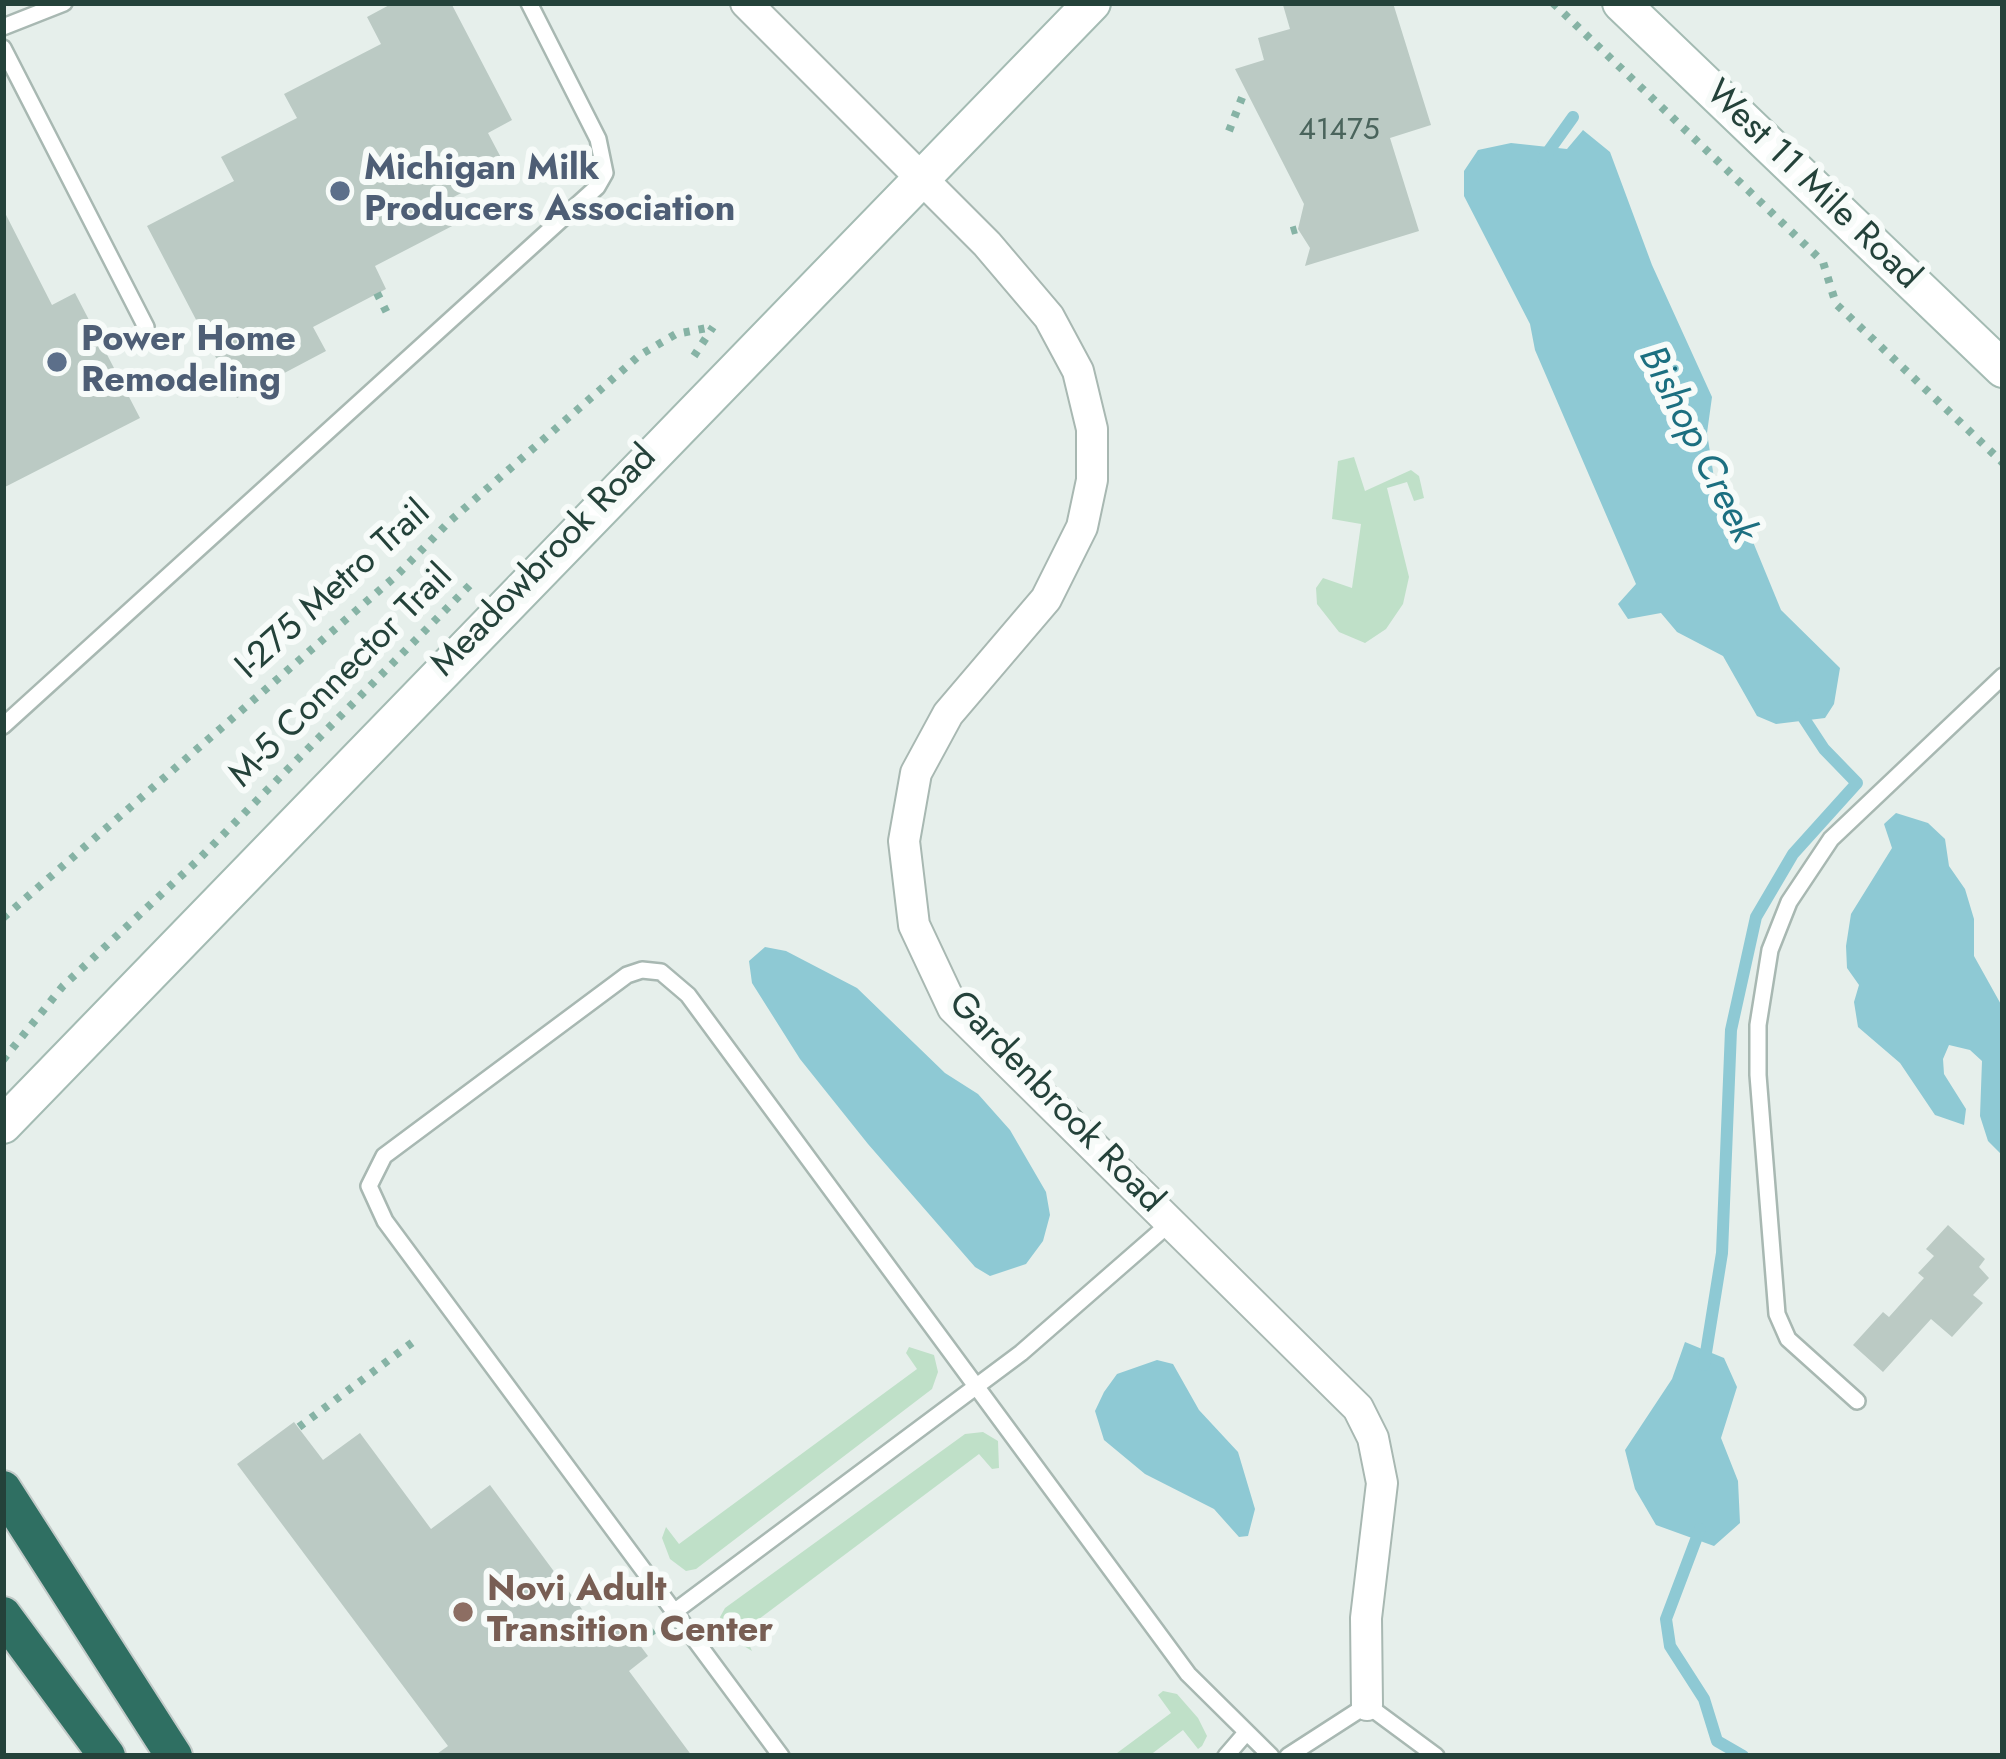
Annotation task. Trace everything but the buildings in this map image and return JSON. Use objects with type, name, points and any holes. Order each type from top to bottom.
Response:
[{"type":"highway","points":[[3,1489],[174,1756]]},
{"type":"highway","points":[[3,1615],[107,1756]]},
{"type":"street","name":"Gardenbrook Road","points":[[746,3],[920,178],[1049,317],[1078,371],[1091,429],[1092,480],[1068,563],[1021,631],[948,714],[916,773],[904,841],[914,925],[953,1008],[1337,1383],[1373,1438],[1382,1484],[1366,1618],[1367,1705]]},
{"type":"street","name":"Meadowbrook Road","points":[[3,1125],[1092,3]]},
{"type":"street","name":"West 11 Mile Road","points":[[1621,3],[2003,369]]},
{"type":"lane","points":[[3,27],[64,3]]},
{"type":"lane","points":[[3,726],[597,187],[605,173],[598,139],[529,3]]},
{"type":"lane","points":[[3,48],[146,327]]},
{"type":"lane","points":[[1857,1401],[1788,1340],[1777,1314],[1758,1075],[1758,1024],[1770,950],[1789,902],[1831,839],[2003,676]]},
{"type":"lane","points":[[781,1756],[385,1221],[369,1186],[384,1156],[627,975],[661,972],[688,995],[1187,1674],[1270,1756]]},
{"type":"lane","points":[[674,1612],[976,1387],[1171,1222]]},
{"type":"lane","points":[[1288,1756],[1367,1705],[1436,1756]]},
{"type":"lane","points":[[1226,1756],[1245,1734]]},
{"type":"path","points":[[1553,3],[1823,262],[1836,304],[2003,463]]},
{"type":"path","points":[[1229,131],[1245,90]]},
{"type":"path","points":[[377,293],[387,313]]},
{"type":"path","name":"I-275 Metro Trail","points":[[3,917],[398,575],[450,521],[640,355],[676,334],[713,327],[692,360]]},
{"type":"path","name":"M-5 Connector Trail","points":[[3,1060],[63,986],[197,861],[486,569]]},
{"type":"path","points":[[299,1427],[413,1342]]},
{"type":"path","points":[[637,1642],[654,1630]]},
{"type":"green space","points":[[1354,457],[1365,491],[1411,470],[1419,476],[1424,498],[1414,501],[1407,482],[1387,488],[1409,577],[1403,604],[1386,629],[1365,643],[1339,632],[1317,604],[1316,588],[1323,578],[1352,588],[1361,524],[1332,519],[1338,461]]},
{"type":"green space","points":[[909,1347],[934,1355],[938,1372],[932,1389],[696,1569],[686,1571],[670,1559],[662,1538],[666,1527],[679,1544],[917,1369],[906,1353]]},
{"type":"green space","points":[[983,1432],[998,1441],[999,1468],[992,1469],[979,1454],[743,1631],[752,1651],[726,1635],[720,1617],[725,1608],[965,1434]]},
{"type":"green space","points":[[1163,1691],[1177,1694],[1198,1718],[1207,1736],[1202,1746],[1198,1749],[1183,1730],[1149,1756],[1113,1756],[1171,1713],[1158,1695]]},
{"type":"water","points":[[1583,130],[1610,152],[1652,265],[1712,397],[1707,433],[1714,478],[1751,537],[1781,610],[1840,668],[1834,704],[1825,718],[1776,724],[1757,716],[1723,656],[1677,632],[1661,613],[1628,619],[1618,604],[1636,584],[1535,350],[1530,324],[1464,196],[1464,171],[1478,150],[1511,143],[1567,149]]},
{"type":"water","points":[[1896,813],[1928,823],[1945,839],[1949,866],[1965,889],[1974,919],[1974,956],[2003,1008],[2003,1156],[1988,1141],[1980,1116],[1982,1061],[1970,1050],[1949,1045],[1943,1059],[1944,1074],[1966,1109],[1964,1125],[1935,1115],[1900,1063],[1858,1027],[1854,1002],[1859,985],[1847,968],[1851,914],[1892,848],[1884,824]]},
{"type":"water","points":[[765,947],[786,951],[857,988],[945,1073],[978,1094],[1010,1130],[1046,1192],[1050,1215],[1043,1241],[1026,1264],[990,1276],[975,1267],[868,1144],[800,1059],[752,983],[749,961]]},
{"type":"water","points":[[1685,1342],[1724,1358],[1737,1387],[1721,1438],[1738,1481],[1740,1523],[1714,1546],[1656,1525],[1635,1489],[1625,1450],[1672,1379]]},
{"type":"water","points":[[1157,1360],[1173,1364],[1199,1410],[1238,1452],[1255,1509],[1248,1536],[1239,1537],[1214,1509],[1145,1474],[1104,1440],[1095,1411],[1104,1392],[1117,1374]]},
{"type":"waterway","name":"Bishop Creek","points":[[1543,159],[1573,117]]},
{"type":"waterway","points":[[1704,1365],[1722,1253],[1731,1030],[1756,917],[1793,854],[1857,783],[1824,749],[1801,714]]},
{"type":"waterway","points":[[1700,1529],[1666,1619],[1670,1646],[1704,1699],[1717,1741],[1743,1756]]},
{"type":"place","name":"Michigan Milk Producers Association","points":[[340,191]]},
{"type":"place","name":"Power Home Remodeling","points":[[57,362]]},
{"type":"place","name":"Novi Adult Transition Center","points":[[463,1612]]}]
